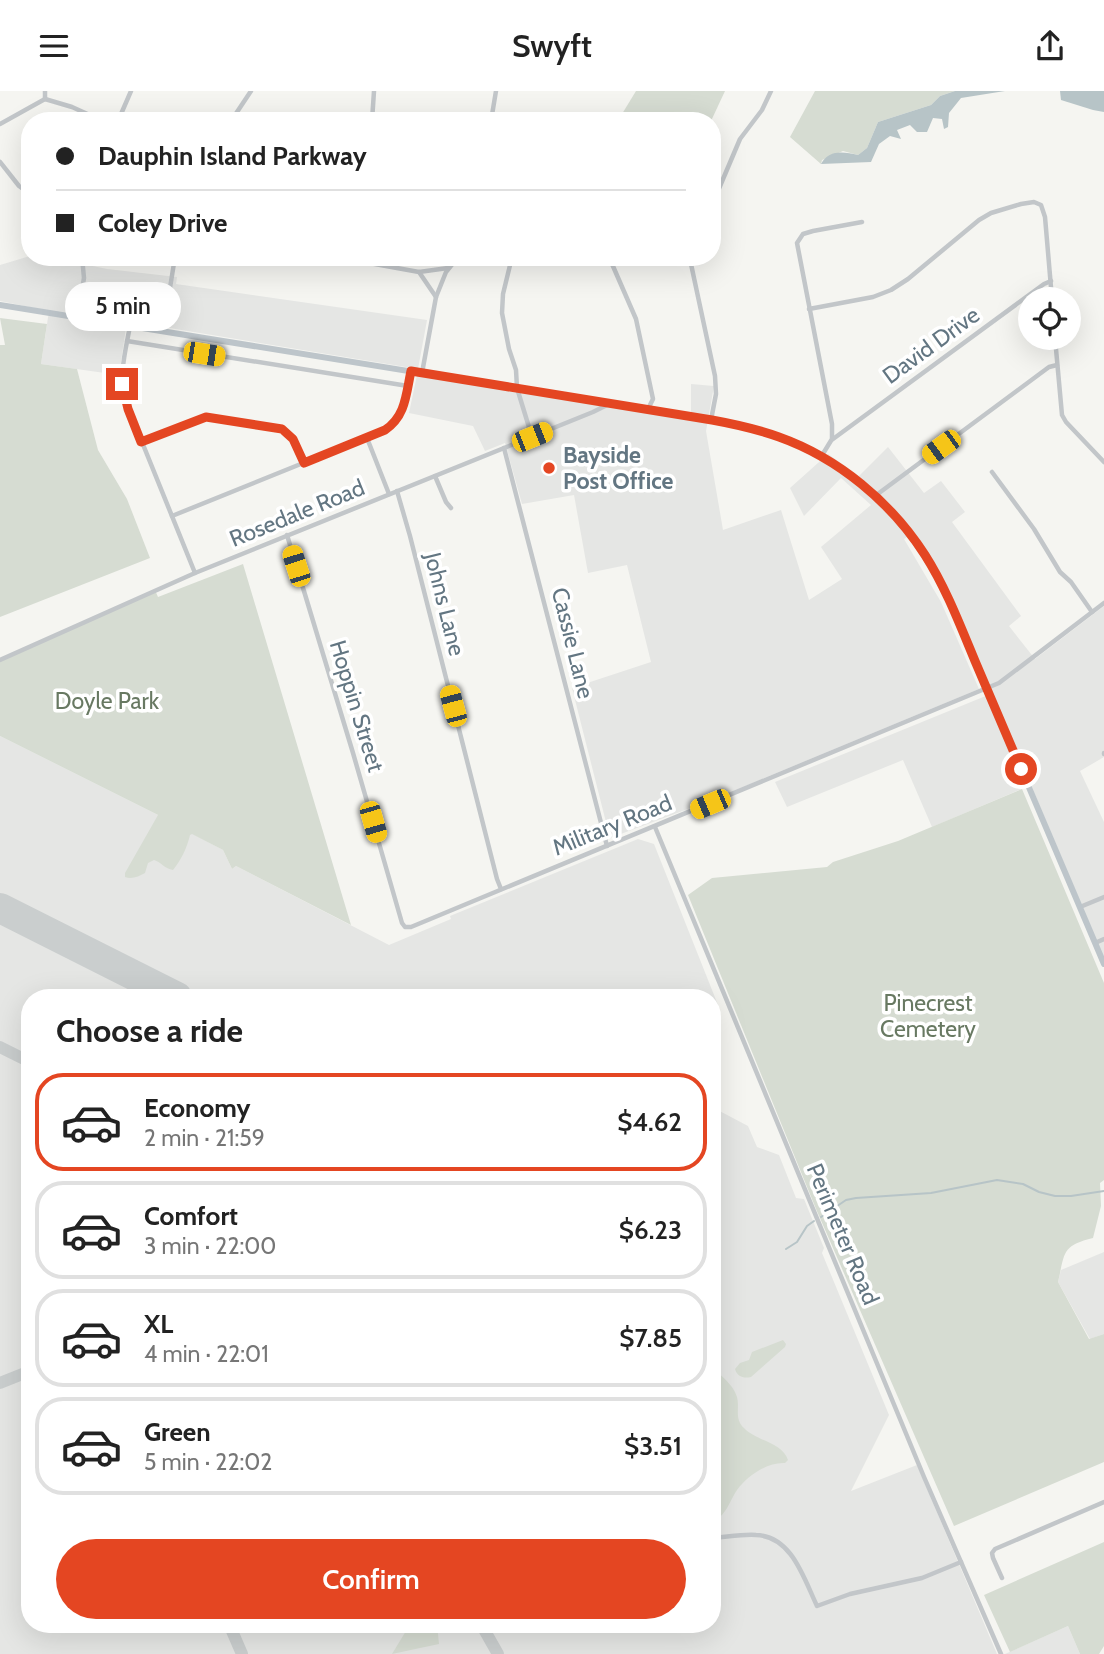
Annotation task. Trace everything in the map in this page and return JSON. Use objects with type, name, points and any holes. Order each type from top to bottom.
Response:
[{"type":"main road","points":[[0,305],[712,420],[758,430],[821,457],[875,496],[901,522],[934,571],[951,604],[1104,964]]},
{"type":"street","points":[[45,91],[45,99]]},
{"type":"street","points":[[122,112],[131,91]]},
{"type":"street","points":[[237,112],[251,91]]},
{"type":"street","points":[[373,112],[374,91]]},
{"type":"street","points":[[492,112],[496,91]]},
{"type":"street","points":[[721,184],[740,139],[762,110],[771,91]]},
{"type":"street","points":[[22,112],[45,99],[83,112]]},
{"type":"street","points":[[0,124],[21,112]]},
{"type":"street","points":[[0,162],[21,187]]},
{"type":"street","points":[[809,309],[873,297],[891,290],[968,228],[991,213],[1034,202],[1041,205],[1044,211],[1051,287]]},
{"type":"street","points":[[821,457],[832,439],[832,424],[797,243],[803,235],[813,230],[862,222]]},
{"type":"street","points":[[77,317],[82,266]]},
{"type":"street","points":[[163,331],[174,266]]},
{"type":"street","points":[[392,266],[419,272],[449,267]]},
{"type":"street","points":[[510,266],[503,294],[502,313],[516,370],[517,388],[532,437]]},
{"type":"street","points":[[613,266],[636,319],[653,399],[648,409]]},
{"type":"street","points":[[691,266],[715,376],[716,394],[712,420]]},
{"type":"street","points":[[422,373],[436,297],[449,267]]},
{"type":"street","points":[[419,272],[436,297]]},
{"type":"street","name":"David Drive","points":[[832,439],[1044,283],[1051,281]]},
{"type":"street","points":[[130,325],[122,384],[128,409],[195,573]]},
{"type":"street","points":[[127,341],[408,386]]},
{"type":"street","points":[[1056,350],[1062,415],[1104,463]]},
{"type":"street","points":[[875,496],[1049,367],[1057,365]]},
{"type":"street","points":[[172,516],[385,430],[400,417],[406,401],[411,371]]},
{"type":"street","points":[[582,399],[584,415]]},
{"type":"street","name":"Rosedale Road","points":[[0,660],[195,573],[610,403]]},
{"type":"street","points":[[141,442],[206,417],[282,429],[293,439],[304,463]]},
{"type":"street","points":[[367,438],[389,494]]},
{"type":"street","name":"Cassie Lane","points":[[504,448],[607,846]]},
{"type":"street","points":[[992,472],[1034,529],[1060,572],[1092,612]]},
{"type":"street","points":[[435,476],[451,508]]},
{"type":"street","name":"Johns Lane","points":[[397,491],[501,889]]},
{"type":"street","name":"Hoppin Street","points":[[286,535],[405,927]]},
{"type":"street","name":"Military Road","points":[[405,927],[654,827],[999,683],[1104,603]]},
{"type":"street","name":"Perimeter Road","points":[[654,827],[1001,1654]]},
{"type":"street","points":[[1080,907],[1104,897]]},
{"type":"street","points":[[1095,943],[1104,939]]},
{"type":"street","points":[[1002,1578],[993,1558],[995,1549],[1104,1502]]},
{"type":"street","points":[[721,1537],[758,1535],[776,1541],[792,1556],[817,1606],[850,1594],[922,1578],[961,1562]]},
{"type":"shaded area","points":[[955,91],[1005,91],[961,98],[949,113],[948,127],[944,129],[942,119],[933,118],[927,132],[917,132],[910,125],[897,130],[901,139],[890,136],[879,144],[871,162],[821,164],[833,154],[858,155],[867,148],[878,122],[931,105],[940,96]]},
{"type":"shaded area","points":[[1060,91],[1104,91],[1104,112],[1061,100]]},
{"type":"shaded area","points":[[21,259],[21,266],[93,266],[177,277],[176,284],[427,320],[418,369],[127,321],[119,375],[41,364],[49,311],[0,301],[0,265]]},
{"type":"shaded area","points":[[417,375],[691,420],[691,384],[714,386],[706,431],[723,530],[781,510],[809,600],[842,579],[821,547],[871,505],[841,478],[804,516],[790,488],[828,454],[859,476],[888,447],[924,493],[941,481],[965,512],[952,522],[1021,616],[1009,626],[1035,659],[1104,606],[1104,757],[1080,771],[1104,822],[1104,958],[1031,785],[932,827],[903,760],[787,807],[775,782],[993,693],[936,565],[914,532],[904,539],[941,602],[979,689],[704,803],[610,838],[572,688],[651,662],[627,565],[588,573],[574,495],[522,504],[505,443],[485,451],[473,426],[409,413]]},
{"type":"shaded area","points":[[0,736],[223,850],[232,869],[236,866],[389,945],[451,919],[450,916],[638,839],[654,844],[712,989],[21,989],[21,1633],[721,1633],[721,1112],[748,1126],[757,1147],[779,1155],[796,1198],[804,1199],[824,1248],[822,1253],[889,1415],[851,1491],[917,1465],[997,1654],[0,1654]]},
{"type":"shaded area","points":[[1104,1252],[1104,1334],[1090,1339],[1058,1282],[1061,1270]]},
{"type":"shaded area","points":[[1068,1626],[1080,1654],[1005,1654]]},
{"type":"green space","points":[[636,91],[725,91],[715,112],[623,112]]},
{"type":"green space","points":[[815,91],[955,91],[940,96],[931,105],[878,122],[867,148],[858,155],[843,151],[822,160],[821,164],[790,137]]},
{"type":"green space","points":[[0,318],[47,324],[41,364],[77,369],[98,450],[127,499],[150,558],[0,617],[0,345],[5,345]]},
{"type":"green space","name":"Doyle Park","points":[[243,564],[351,925],[236,866],[232,869],[223,850],[192,834],[173,870],[154,860],[148,863],[145,873],[133,878],[125,877],[158,815],[0,736],[0,660],[155,590],[158,597]]},
{"type":"green space","name":"Pinecrest Cemetery","points":[[1022,789],[1104,983],[1104,1180],[1100,1183],[1101,1206],[1093,1238],[1075,1244],[1066,1252],[1058,1282],[1089,1339],[1104,1334],[1104,1462],[954,1526],[816,1209],[688,895],[712,878],[827,867],[833,862],[898,841]]},
{"type":"green space","points":[[783,1340],[785,1347],[751,1377],[743,1377],[737,1373],[735,1369],[740,1363],[749,1360],[752,1352]]},
{"type":"green space","points":[[721,1376],[735,1392],[741,1425],[775,1445],[788,1460],[765,1467],[752,1475],[737,1490],[721,1516]]},
{"type":"green space","points":[[1104,1542],[1104,1646],[1099,1654],[1080,1654],[1068,1626],[1010,1652],[984,1595]]},
{"type":"green space","points":[[405,1633],[438,1633],[439,1644],[392,1654]]},
{"type":"waterway","points":[[821,1217],[846,1200],[931,1193],[997,1180],[1023,1184],[1055,1196],[1104,1191]]},
{"type":"waterway","points":[[786,1249],[797,1242],[807,1226],[814,1221]]},
{"type":"taxiway","points":[[0,1047],[21,1058]]},
{"type":"taxiway","points":[[0,1383],[21,1375]]},
{"type":"taxiway","points":[[233,1633],[242,1654]]},
{"type":"taxiway","points":[[486,1633],[498,1654]]},
{"type":"runway","points":[[0,908],[161,989]]},
{"type":"place","name":"Bayside Post Office","points":[[549,468]]},
{"type":"route","points":[[122,384],[125,400],[141,442],[206,417],[282,429],[293,439],[304,463],[391,426],[400,417],[406,401],[411,371],[712,420],[758,430],[797,444],[847,474],[875,496],[901,522],[925,555],[951,604],[1021,769]]}]
